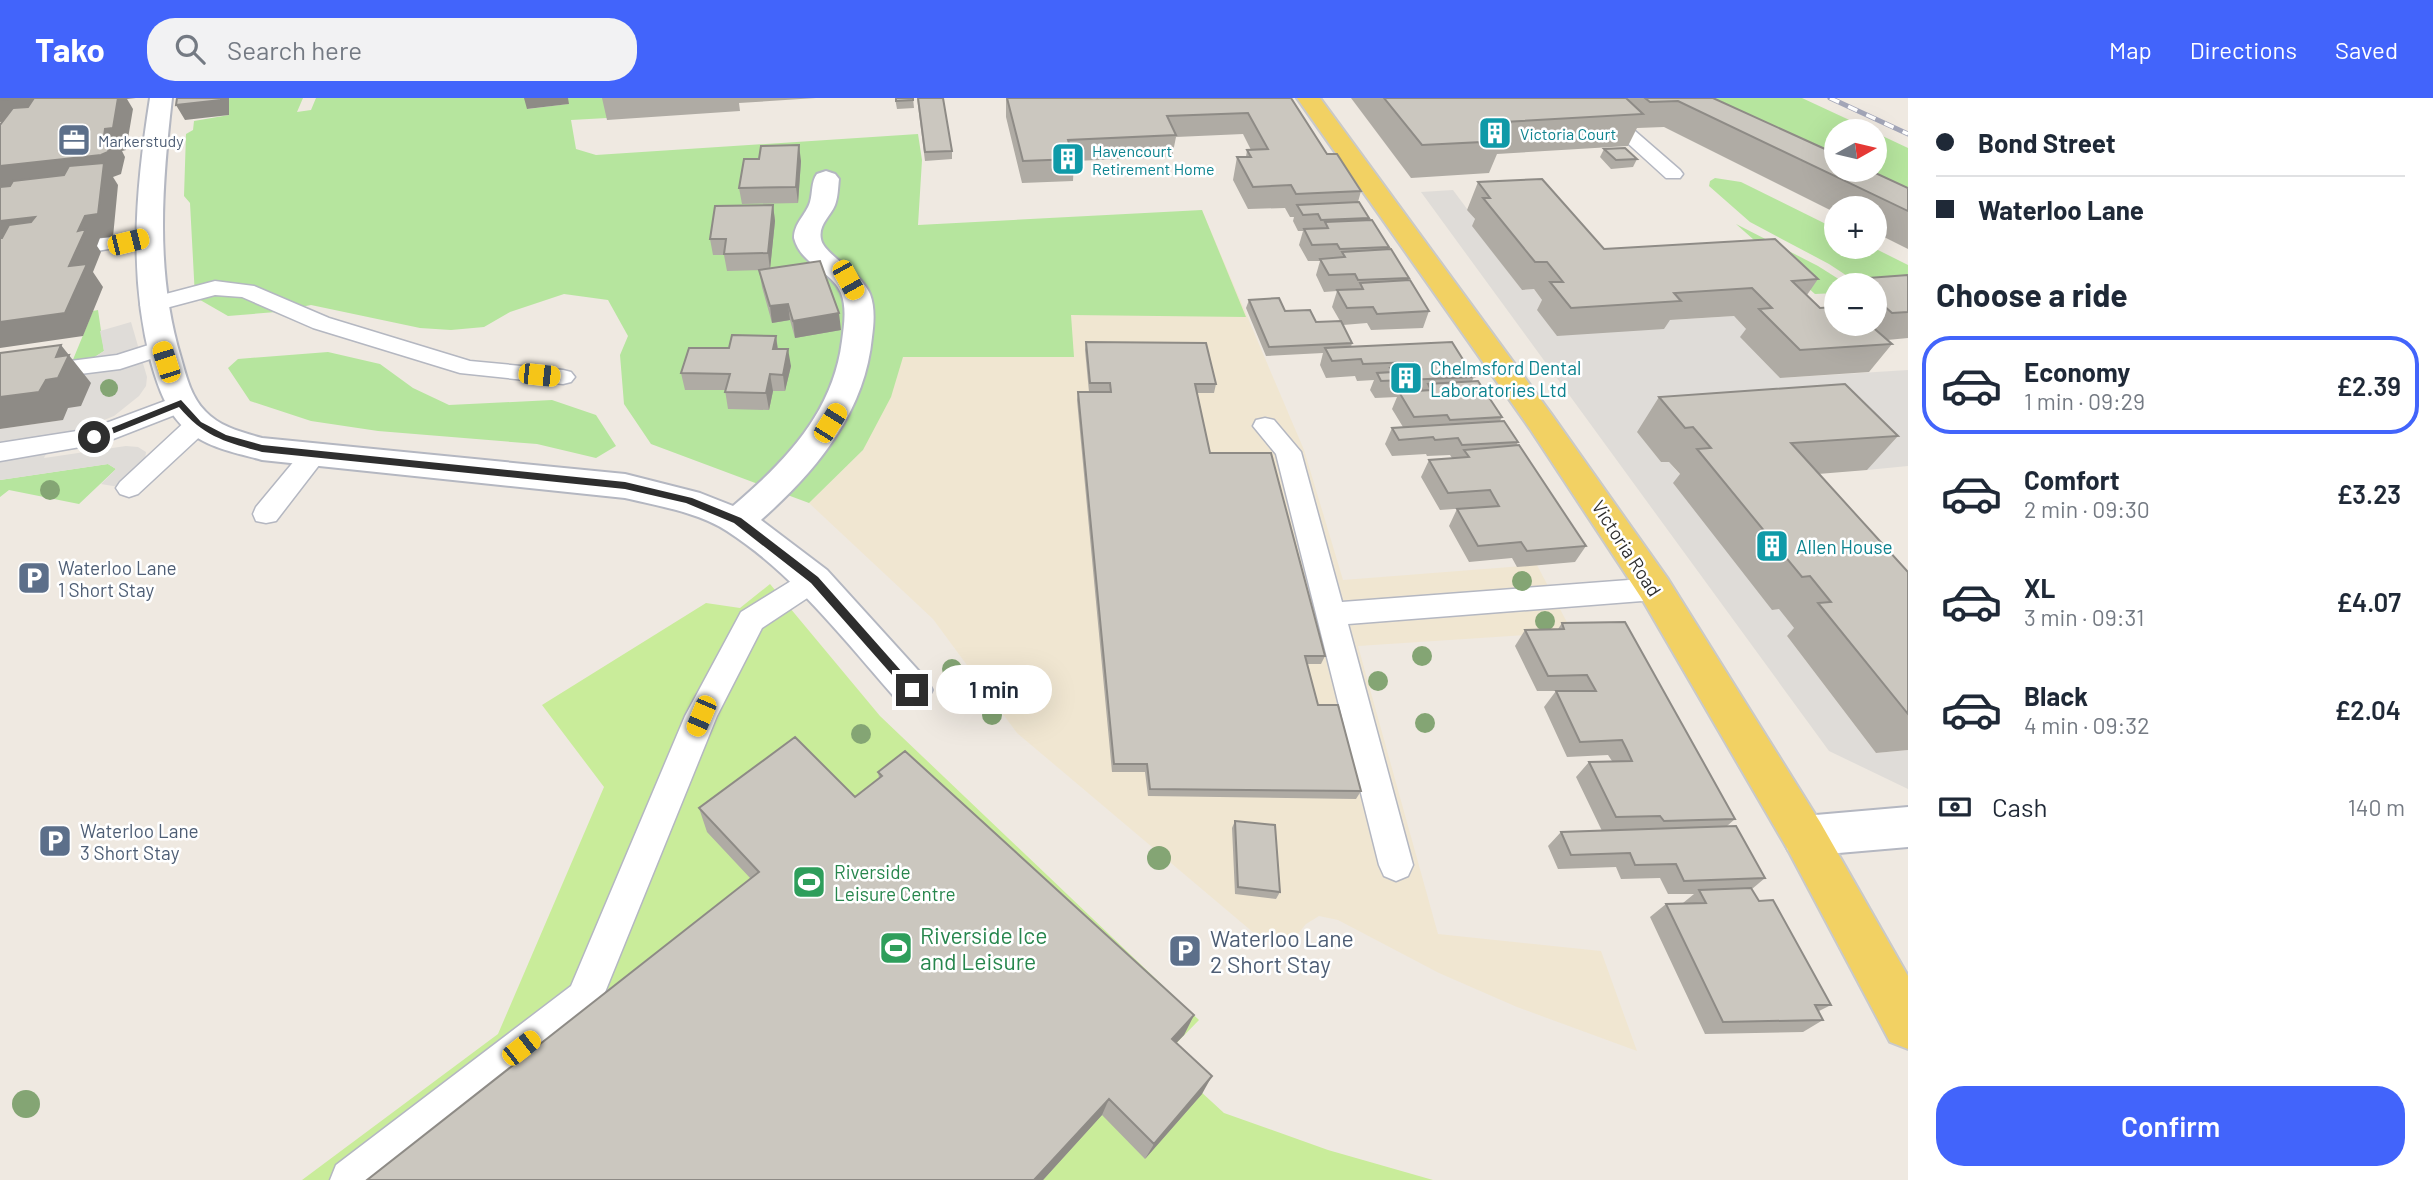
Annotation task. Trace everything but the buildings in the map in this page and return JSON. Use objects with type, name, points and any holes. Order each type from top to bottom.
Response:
[{"type":"main road","name":"Victoria Road","points":[[1308,98],[1541,422],[1655,589],[1804,836],[1908,1024]]},
{"type":"street","points":[[162,98],[149,181],[147,237],[152,305],[162,348],[190,414],[223,438],[262,449],[625,486],[688,500],[738,521],[814,580],[912,690]]},
{"type":"street","points":[[738,521],[786,480],[819,441],[842,404],[853,368],[859,325],[857,296],[848,280],[836,268],[816,256],[807,241],[808,225],[823,204],[826,179]]},
{"type":"street","points":[[1804,836],[1908,827]]},
{"type":"lane","points":[[1569,107],[1591,102],[1673,174]]},
{"type":"lane","points":[[97,245],[147,237]]},
{"type":"lane","points":[[152,305],[215,288],[246,291],[321,323],[468,368],[562,377]]},
{"type":"lane","points":[[0,377],[120,362],[162,348]]},
{"type":"lane","points":[[0,452],[94,437],[190,414]]},
{"type":"lane","points":[[129,488],[190,414]]},
{"type":"lane","points":[[1265,426],[1288,452],[1396,865]]},
{"type":"lane","points":[[266,514],[314,454]]},
{"type":"lane","points":[[351,1180],[584,999],[701,716],[751,620],[814,580]]},
{"type":"lane","points":[[1332,614],[1655,589]]},
{"type":"shaded area","points":[[1453,190],[1479,225],[1473,226],[1522,290],[1534,289],[1549,310],[1657,321],[1734,316],[1753,337],[1780,378],[1908,370],[1908,466],[1867,470],[1818,418],[1638,432],[1661,462],[1669,462],[1686,482],[1799,635],[1787,636],[1876,753],[1908,750],[1908,789],[1829,751],[1421,192]]},
{"type":"shaded area","points":[[1202,210],[1304,450],[1343,580],[1537,565],[1572,632],[1358,646],[1438,934],[1601,951],[1637,1051],[1517,1007],[1439,973],[1338,920],[1319,916],[1306,924],[1297,935],[1279,941],[1261,939],[1017,733],[933,619],[809,503],[863,450],[903,357]]},
{"type":"shaded area","points":[[131,322],[147,377],[146,386],[139,396],[114,416],[79,430],[55,435],[44,458],[126,446],[138,447],[146,452],[145,459],[119,487],[101,484],[116,469],[108,464],[0,480],[0,429],[62,420],[90,360],[104,351],[100,331]]},
{"type":"green space","points":[[229,98],[303,98],[297,112],[311,110],[316,98],[527,98],[528,109],[568,104],[568,98],[610,98],[607,118],[571,120],[576,149],[596,155],[918,134],[922,160],[918,225],[1202,210],[1246,317],[1071,315],[1074,357],[903,357],[891,397],[863,450],[809,503],[651,444],[624,404],[620,355],[628,336],[608,300],[564,294],[510,312],[484,327],[451,330],[420,328],[311,305],[276,312],[228,316],[195,297],[190,203],[184,196],[186,134],[193,130],[194,121],[229,115]]},
{"type":"green space","points":[[1704,98],[1802,98],[1847,119],[1824,119],[1824,154]]},
{"type":"green space","points":[[1887,138],[1908,148],[1908,193],[1884,182],[1887,182]]},
{"type":"green space","points":[[1715,178],[1741,182],[1824,223],[1824,259],[1887,259],[1887,254],[1908,265],[1908,290],[1887,288],[1887,273],[1843,273],[1750,222],[1709,186],[1710,181]]},
{"type":"green space","points":[[1736,224],[1829,273],[1824,273],[1824,294],[1815,294]]},
{"type":"green space","points":[[98,310],[104,351],[90,360],[72,362],[93,311]]},
{"type":"green space","points":[[328,352],[380,364],[413,388],[449,405],[552,400],[596,415],[616,446],[596,458],[537,444],[378,431],[311,421],[250,401],[228,368],[238,359]]},
{"type":"green space","points":[[108,464],[116,469],[79,504],[9,490],[0,497],[0,480]]},
{"type":"green space","name":"Riverside Leisure Centre","points":[[770,584],[880,716],[1199,1020],[1163,1057],[1224,1113],[1328,1150],[1433,1180],[302,1180],[498,1034],[604,787],[542,705],[706,603],[740,608]]},
{"type":"railway","points":[[1830,98],[1908,134]]},
{"type":"place","name":"Victoria Court","points":[[1495,133]]},
{"type":"place","name":"Markerstudy","points":[[74,140]]},
{"type":"place","name":"Havencourt Retirement Home","points":[[1068,159]]},
{"type":"place","name":"Chelmsford Dental Laboratories Ltd","points":[[1406,378]]},
{"type":"place","name":"Allen House","points":[[1772,546]]},
{"type":"place","name":"Waterloo Lane 1 Short Stay","points":[[34,578]]},
{"type":"place","name":"Waterloo Lane 3 Short Stay","points":[[55,841]]},
{"type":"place","name":"Riverside Leisure Centre","points":[[809,882]]},
{"type":"place","name":"Riverside Ice and Leisure","points":[[896,948]]},
{"type":"place","name":"Waterloo Lane 2 Short Stay","points":[[1185,951]]},
{"type":"route","points":[[94,437],[181,403],[198,424],[223,438],[262,449],[529,474],[625,486],[688,500],[738,521],[814,580],[912,690]]}]
